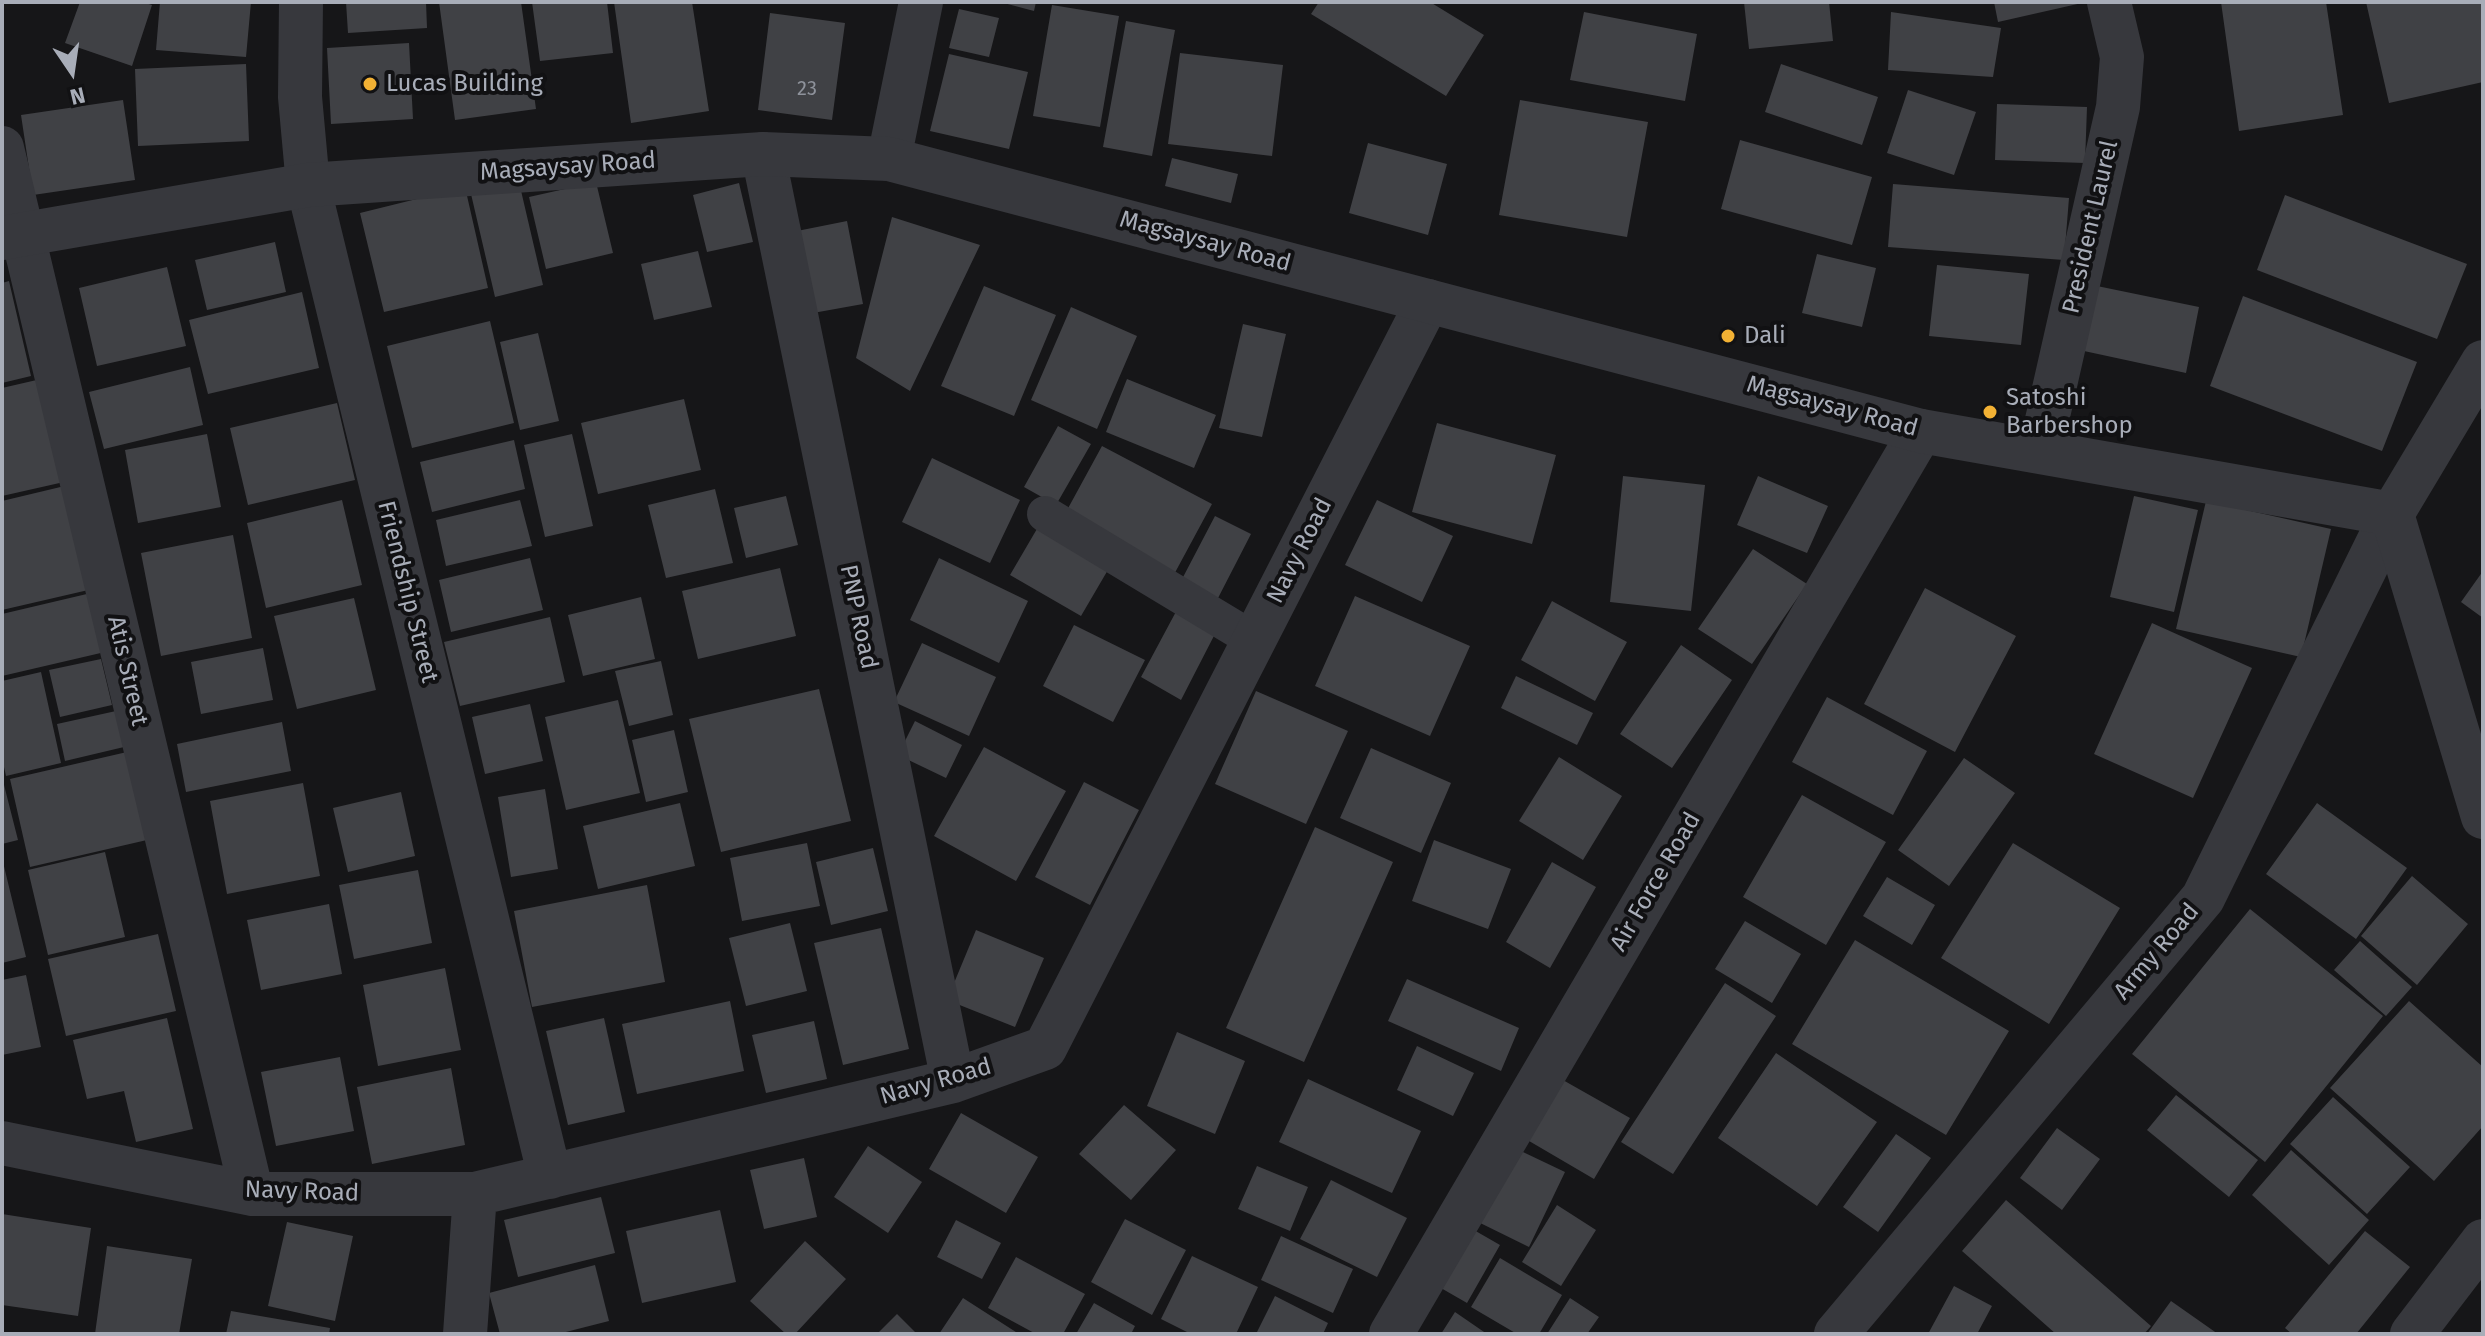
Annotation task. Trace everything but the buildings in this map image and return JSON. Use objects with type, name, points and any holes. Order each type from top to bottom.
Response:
[{"type":"street","name":"Friendship Street","points":[[301,2],[300,97],[308,185],[550,1177]]},
{"type":"street","points":[[889,159],[921,2]]},
{"type":"street","name":"President Laurel","points":[[2040,451],[2118,107],[2122,57],[2109,2]]},
{"type":"street","name":"Atis Street","points":[[2,148],[13,235],[252,1194]]},
{"type":"street","name":"Magsaysay Road","points":[[13,235],[308,185],[763,154],[889,159],[1921,431],[2392,514]]},
{"type":"street","name":"PNP Road","points":[[763,154],[953,1081]]},
{"type":"street","name":"Navy Road","points":[[2,1143],[252,1194],[475,1194],[953,1081],[1045,1048],[1428,301]]},
{"type":"street","name":"Army Road","points":[[1836,1334],[2203,898],[2392,514],[2483,362]]},
{"type":"street","name":"Air Force Road","points":[[1391,1334],[1921,431]]},
{"type":"street","points":[[2392,514],[2483,817]]},
{"type":"street","points":[[465,1334],[475,1194]]},
{"type":"street","points":[[2412,1334],[2483,1241]]},
{"type":"lane","points":[[1045,514],[1254,640]]},
{"type":"place","name":"Lucas Building","points":[[370,84]]},
{"type":"place","name":"Dali","points":[[1728,336]]},
{"type":"place","name":"Satoshi Barbershop","points":[[1990,412]]}]
